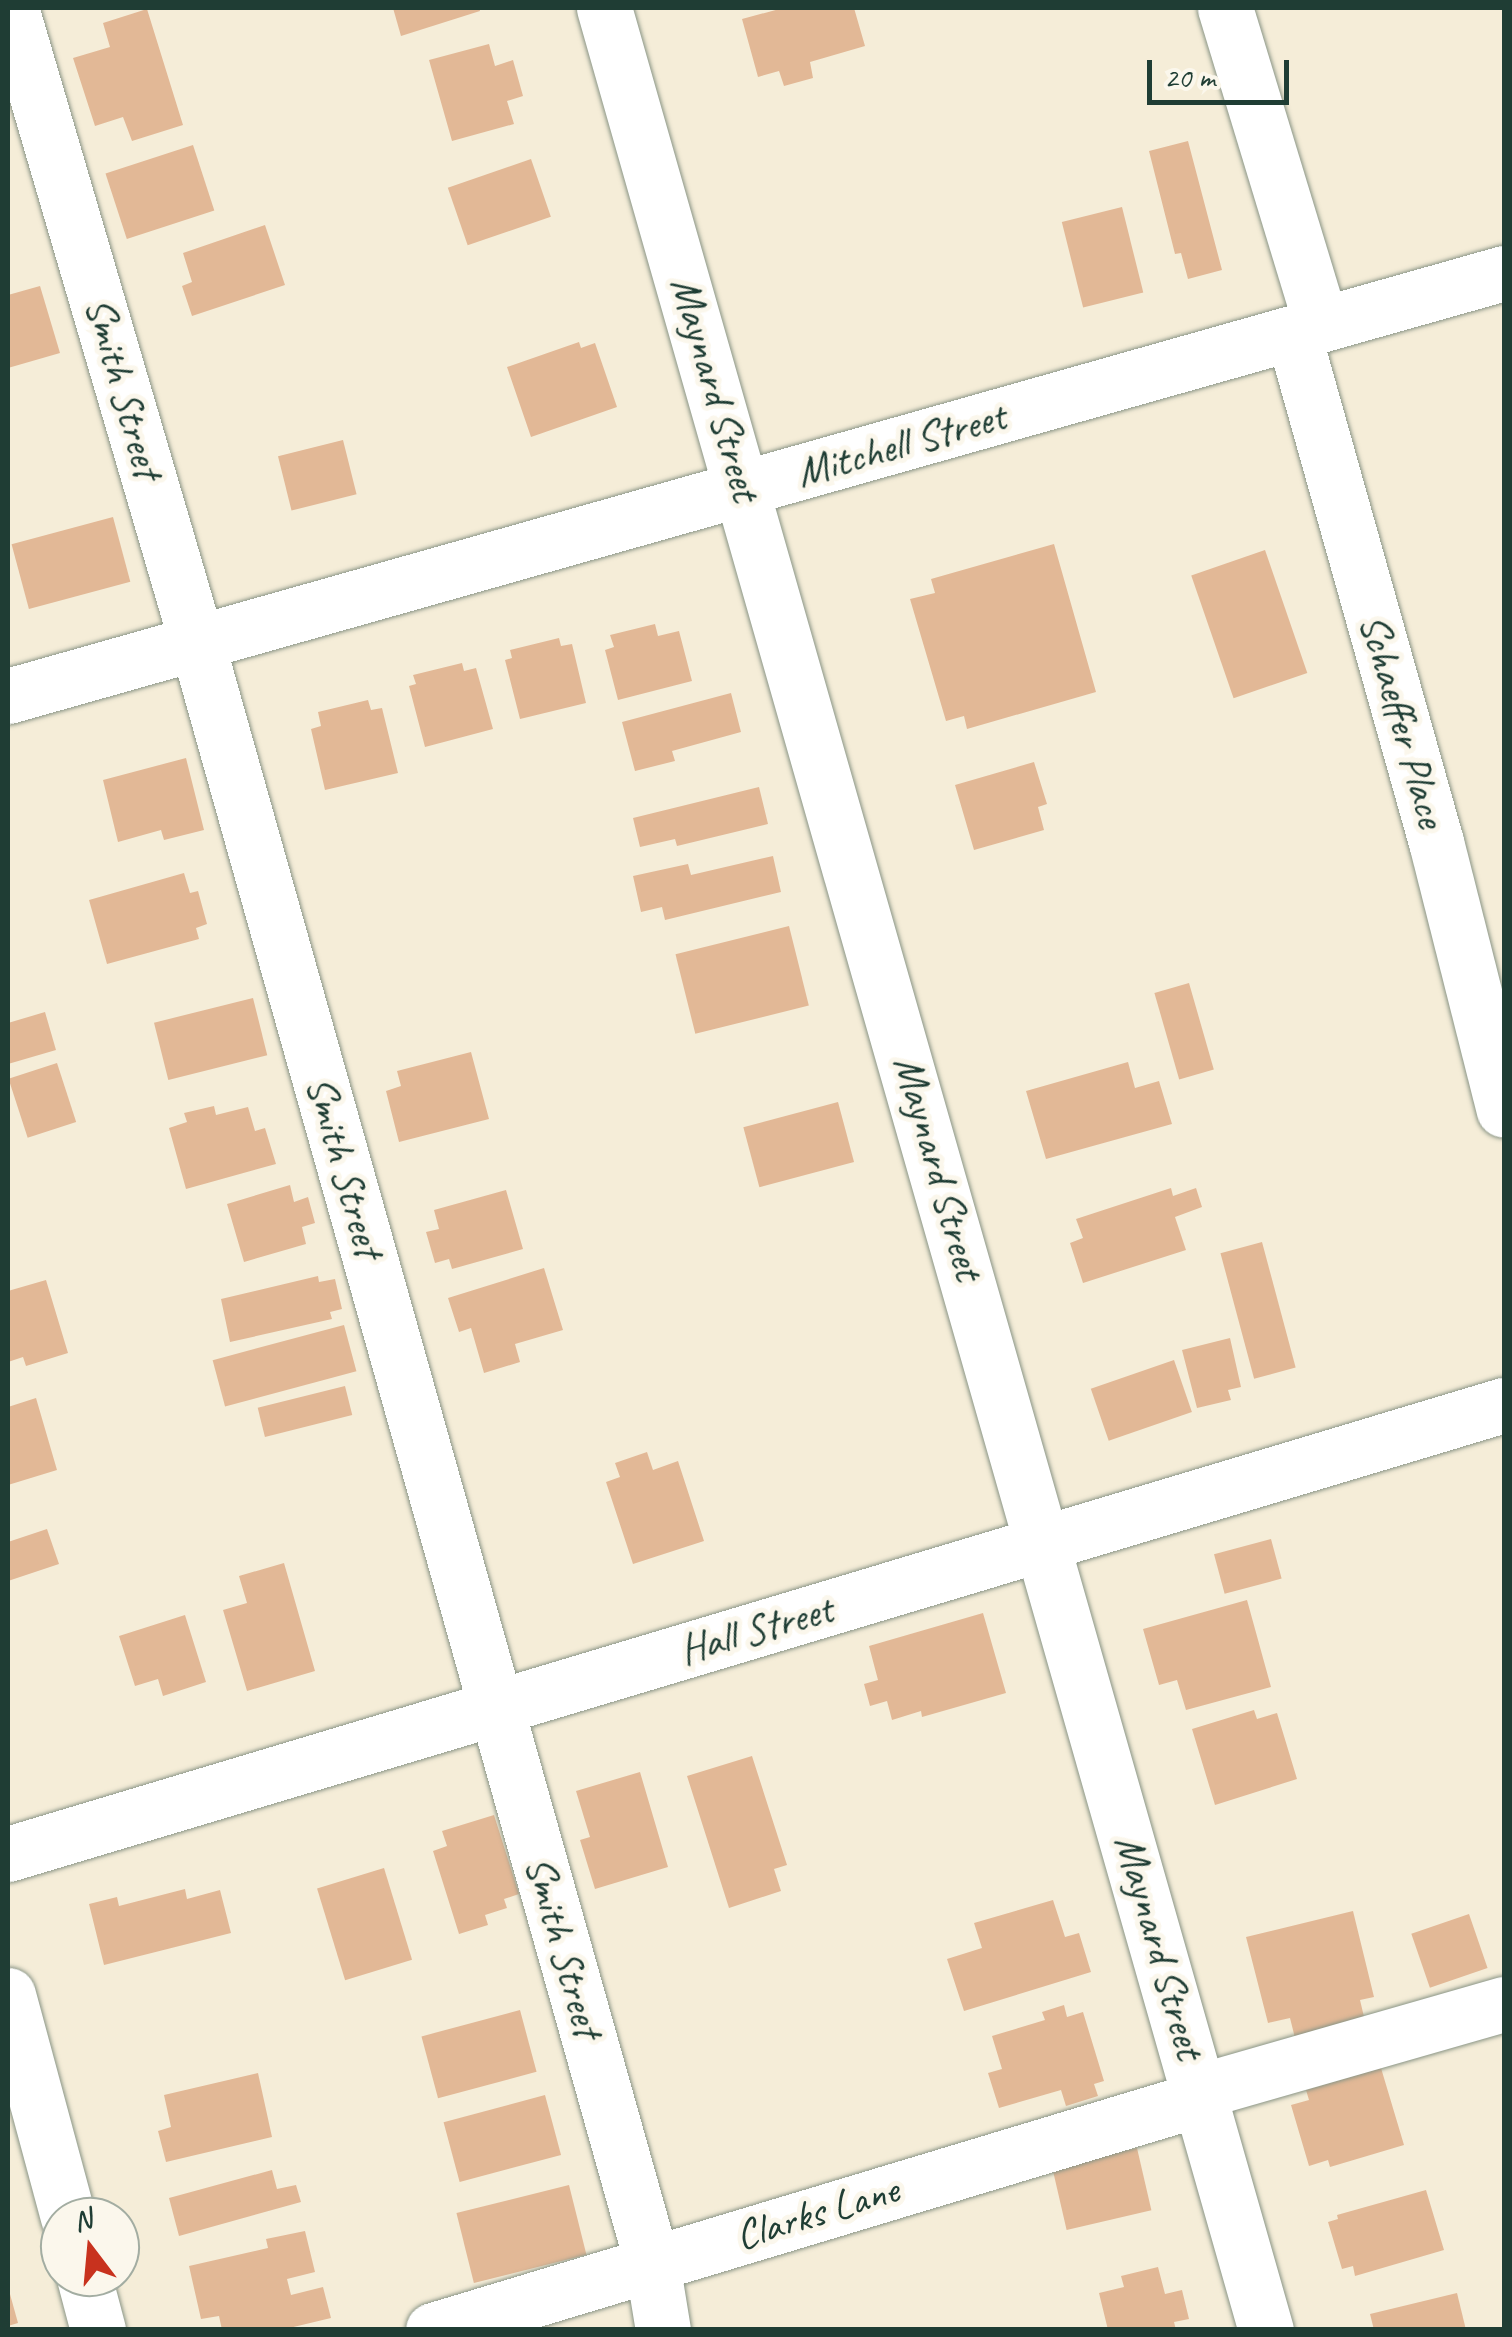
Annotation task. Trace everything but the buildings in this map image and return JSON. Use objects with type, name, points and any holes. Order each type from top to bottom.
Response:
[{"type":"street","name":"Smith Street","points":[[11,8],[197,642],[652,2263],[664,2330]]},
{"type":"street","name":"Maynard Street","points":[[604,8],[1046,1546],[1266,2330]]},
{"type":"street","name":"Schaeffer Place","points":[[1224,8],[1504,1110]]},
{"type":"street","name":"Mitchell Street","points":[[8,696],[1504,273]]},
{"type":"street","name":"Hall Street","points":[[8,1854],[1504,1406]]},
{"type":"street","points":[[8,1995],[63,2197]]},
{"type":"street","name":"Clarks Lane","points":[[433,2330],[1504,2004]]},
{"type":"street","points":[[89,2297],[98,2330]]}]
